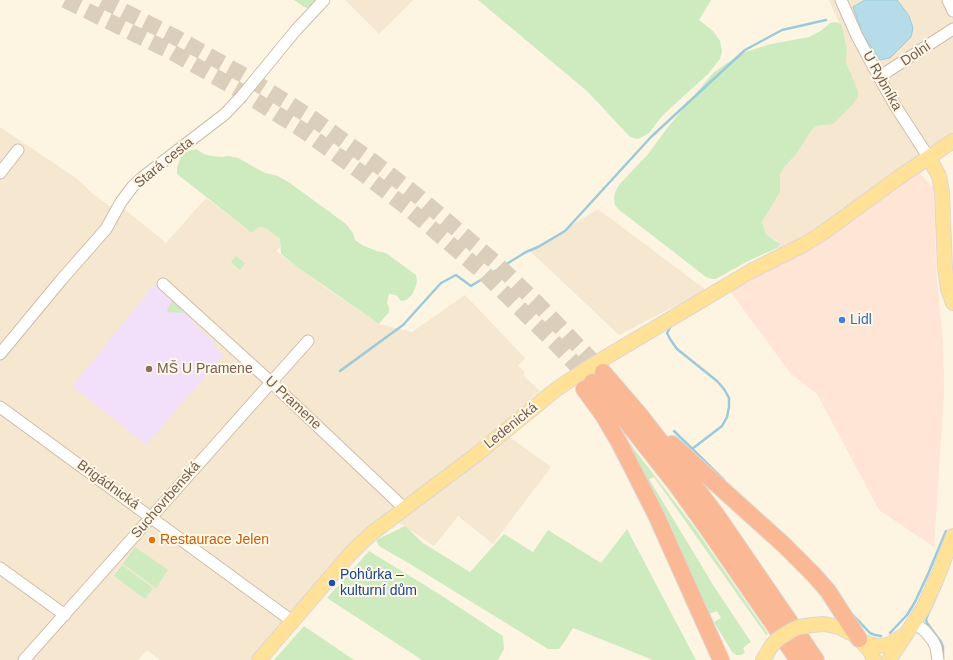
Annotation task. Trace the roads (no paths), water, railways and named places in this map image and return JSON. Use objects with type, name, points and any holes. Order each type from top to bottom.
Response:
[{"type":"highway","points":[[593,381],[640,415],[805,566],[828,591],[859,639]]},
{"type":"highway","points":[[593,381],[603,415],[620,444],[656,515],[721,660]]},
{"type":"highway","points":[[593,381],[677,486],[798,660]]},
{"type":"highway","points":[[640,415],[718,517],[816,660]]},
{"type":"highway","points":[[699,609],[731,660]]},
{"type":"main road","name":"Ledenická","points":[[260,660],[351,554],[372,533],[476,455],[554,392],[586,369],[751,271],[803,246],[898,178],[953,141]]},
{"type":"main road","points":[[929,158],[937,172],[942,192],[945,268],[948,289],[953,302]]},
{"type":"main road","points":[[889,660],[932,592],[953,536]]},
{"type":"main road","points":[[763,660],[772,645],[778,639],[792,630],[812,624],[824,624],[839,627],[872,646],[884,646],[893,643],[910,629]]},
{"type":"main road","points":[[859,639],[870,651],[874,660]]},
{"type":"street","name":"Stará cesta","points":[[0,354],[106,228],[120,202],[133,186],[225,114],[241,97],[296,30],[324,0]]},
{"type":"street","name":"U Rybníka","points":[[841,0],[857,36],[879,77],[896,107],[929,158]]},
{"type":"street","points":[[948,0],[953,11]]},
{"type":"street","name":"Dolní","points":[[879,77],[953,29]]},
{"type":"street","points":[[0,173],[18,150]]},
{"type":"street","name":"U Pramene","points":[[163,284],[404,508]]},
{"type":"street","name":"Suchovrbenská","points":[[24,660],[308,341]]},
{"type":"street","name":"Brigádnická","points":[[0,407],[292,621]]},
{"type":"street","points":[[0,568],[65,615]]},
{"type":"street","points":[[910,629],[925,631],[933,641],[938,660]]},
{"type":"water","points":[[865,0],[897,0],[909,16],[913,28],[911,37],[890,58],[880,60],[863,35],[853,7]]},
{"type":"waterway","points":[[340,371],[403,325],[441,283],[456,275],[471,286],[526,252],[538,247],[565,231],[651,137],[745,50],[782,30],[826,20]]},
{"type":"waterway","points":[[671,326],[667,333],[677,349],[717,381],[729,398],[727,417],[722,426],[692,449]]},
{"type":"waterway","points":[[674,431],[724,480]]},
{"type":"waterway","points":[[890,633],[907,615],[915,602],[946,531]]},
{"type":"waterway","points":[[942,583],[926,619],[927,623],[941,642],[943,647],[943,658]]},
{"type":"waterway","points":[[852,614],[870,633],[881,636]]},
{"type":"tunnel","points":[[65,0],[170,51],[237,89],[304,131],[409,209],[485,274],[592,382]]},
{"type":"tunnel","points":[[102,0],[177,38],[245,76],[312,118],[375,163],[419,197],[496,263],[537,303],[603,372]]},
{"type":"place","name":"Lidl","points":[[842,320]]},
{"type":"place","name":"MŠ U Pramene","points":[[149,369]]},
{"type":"place","name":"Restaurace Jelen","points":[[152,540]]},
{"type":"place","name":"Pohůrka – kulturní dům","points":[[332,583]]}]
